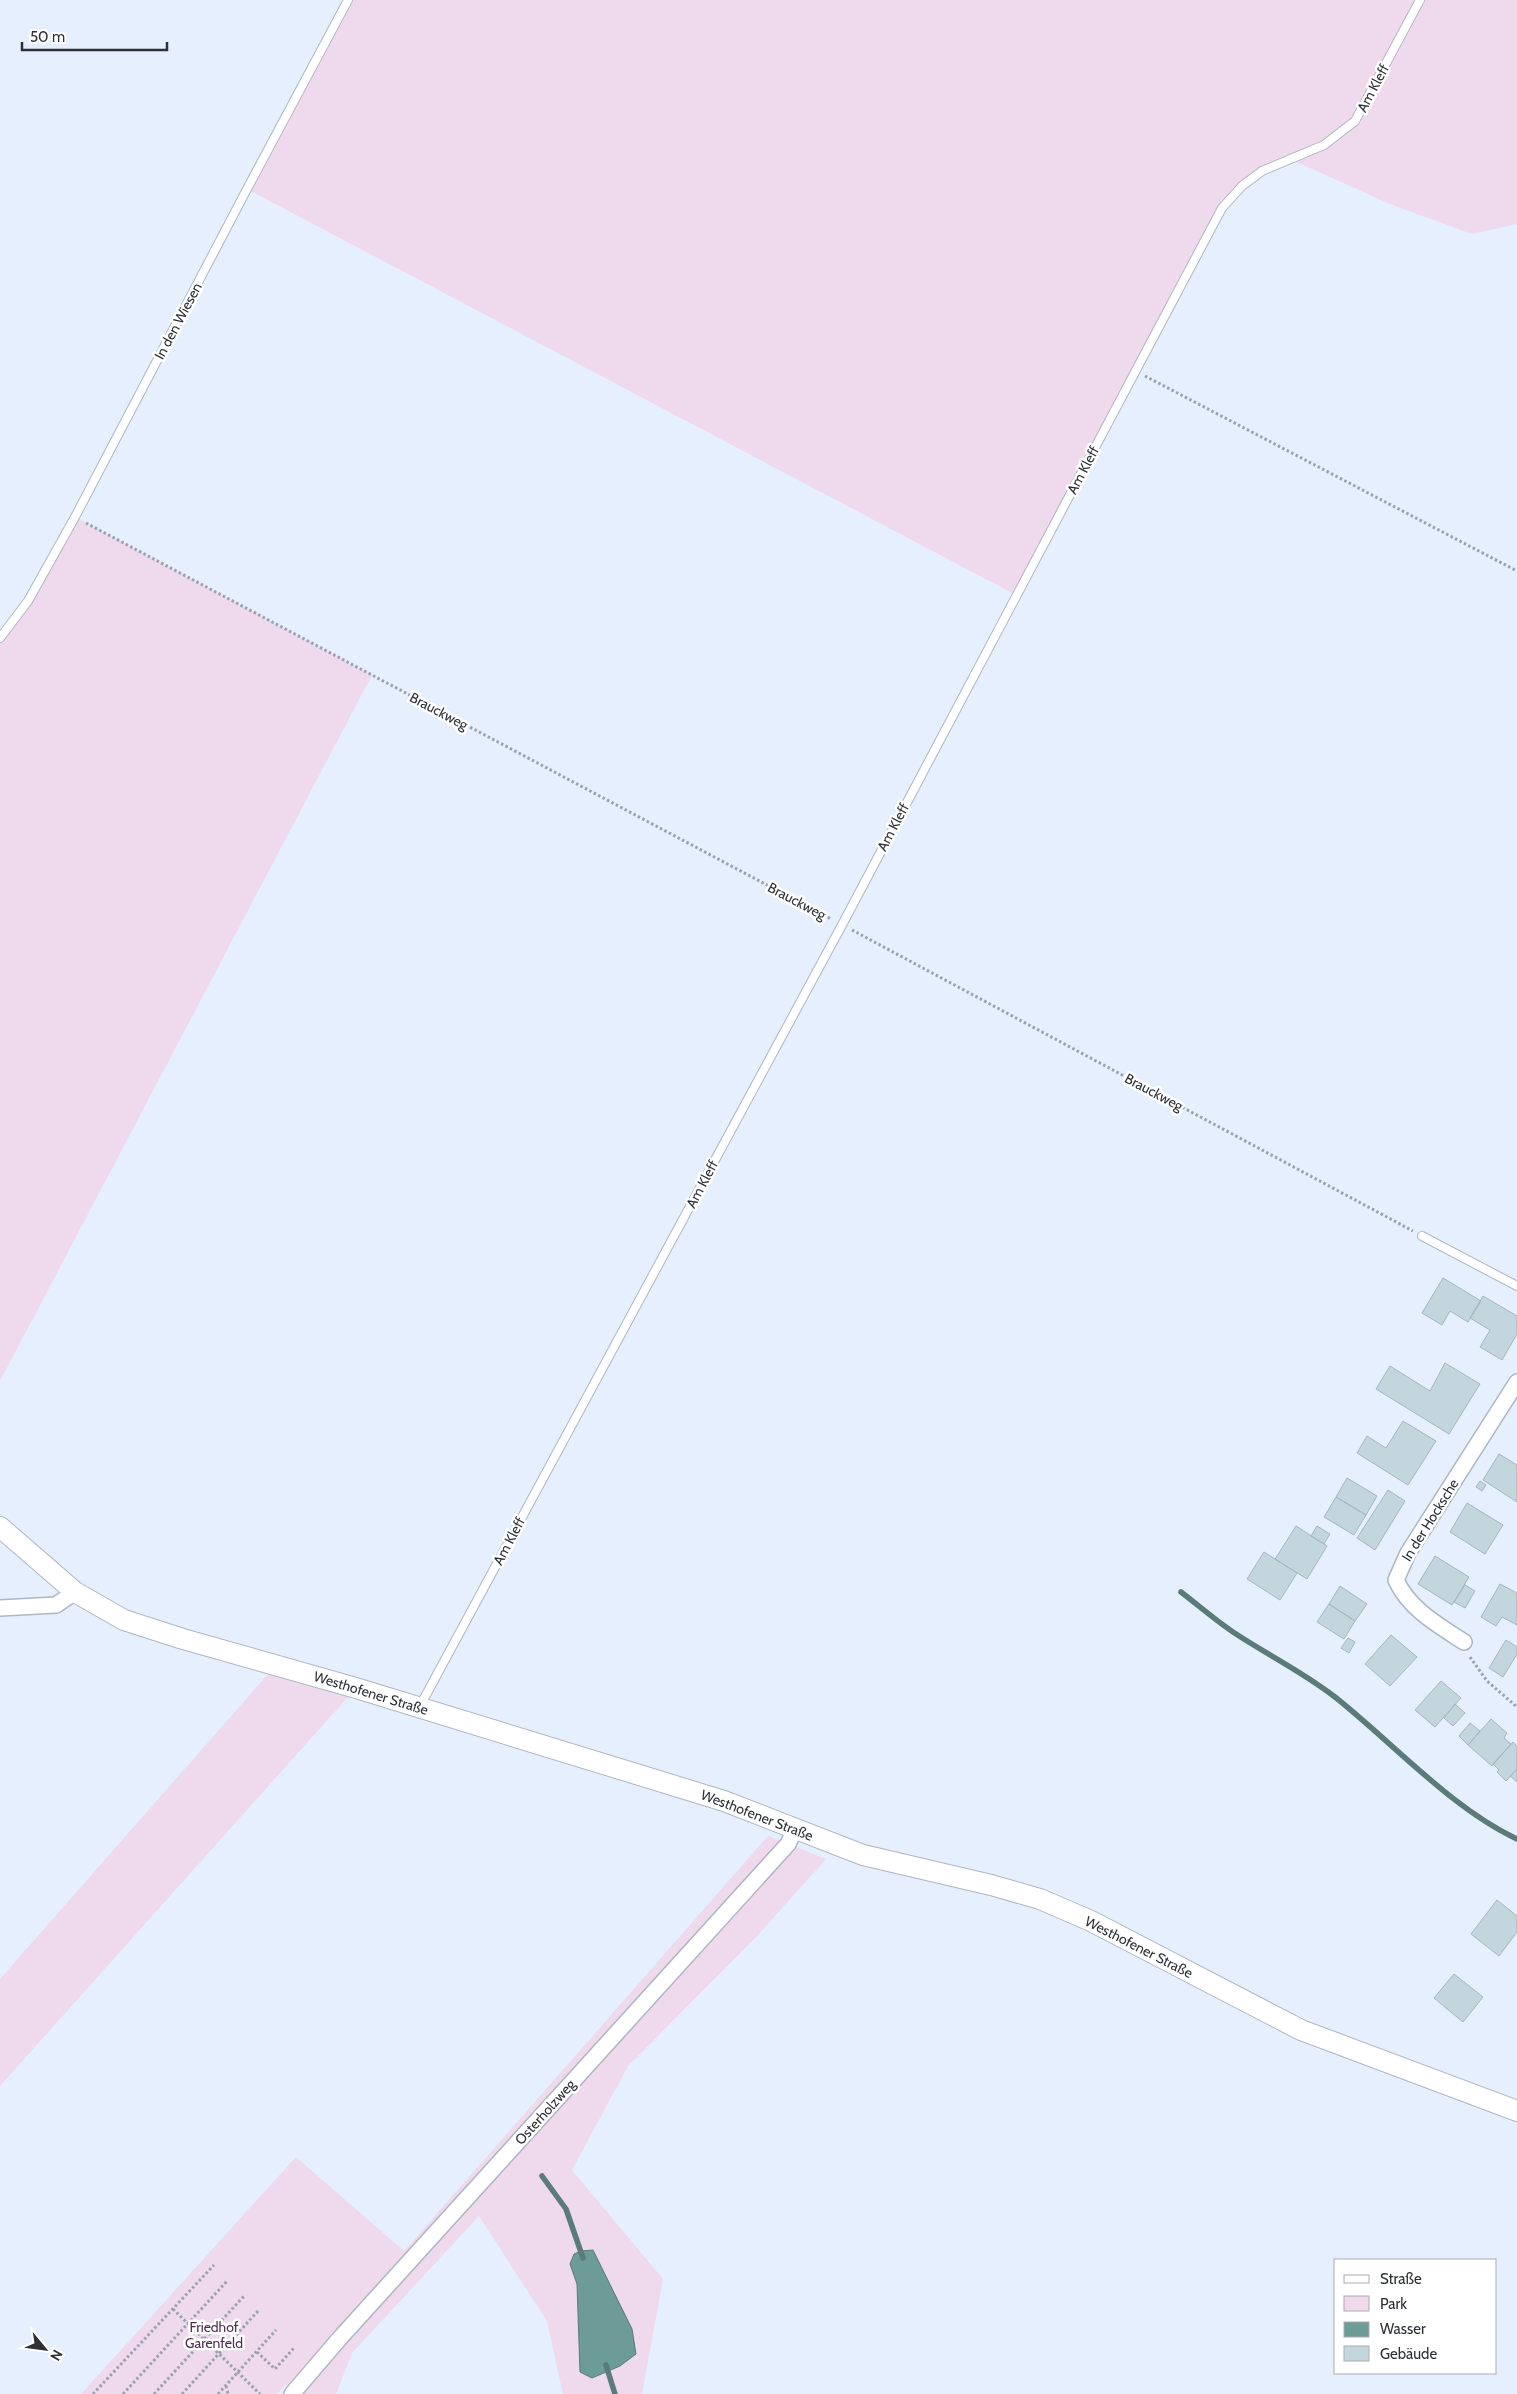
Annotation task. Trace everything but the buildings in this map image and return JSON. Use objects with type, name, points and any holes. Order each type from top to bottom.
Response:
[{"type":"street","name":"In der Hocksche","points":[[1464,1642],[1427,1618],[1402,1593],[1396,1580],[1408,1553],[1517,1382]]},
{"type":"street","name":"Westhofener Straße","points":[[0,1527],[75,1592],[124,1620],[183,1639],[356,1688],[716,1798],[863,1855],[991,1885],[1040,1899],[1091,1921],[1301,2030],[1517,2111]]},
{"type":"street","points":[[0,1608],[56,1605],[75,1592]]},
{"type":"street","name":"Osterholzweg","points":[[292,2394],[340,2338],[788,1844],[795,1829]]},
{"type":"lane","name":"In den Wiesen","points":[[0,638],[28,601],[75,517],[247,188],[348,0]]},
{"type":"lane","name":"Am Kleff","points":[[419,1708],[842,925],[1222,208],[1242,186],[1262,171],[1324,146],[1355,121],[1420,0]]},
{"type":"lane","points":[[1422,1236],[1517,1286]]},
{"type":"path","points":[[1136,371],[1517,570]]},
{"type":"path","name":"Brauckweg","points":[[75,517],[1422,1236]]},
{"type":"path","points":[[1464,1642],[1473,1663],[1487,1681],[1517,1707]]},
{"type":"path","points":[[93,2394],[214,2265]]},
{"type":"path","points":[[123,2394],[228,2280]]},
{"type":"path","points":[[154,2394],[245,2294]]},
{"type":"path","points":[[173,2309],[260,2394]]},
{"type":"path","points":[[182,2394],[259,2310]]},
{"type":"path","points":[[218,2394],[276,2330]]},
{"type":"path","points":[[257,2352],[275,2369],[294,2348]]},
{"type":"path","points":[[226,2385],[228,2394]]},
{"type":"green space","points":[[351,0],[1517,0],[1517,224],[1472,234],[1390,204],[1290,159],[1262,171],[1222,208],[1016,595],[247,189]]},
{"type":"green space","points":[[75,517],[372,675],[0,1381],[0,638],[28,601]]},
{"type":"green space","points":[[276,1665],[356,1688],[0,2086],[0,1979]]},
{"type":"green space","name":"Friedhof Garenfeld","points":[[768,1836],[826,1859],[757,1936],[628,2066],[572,2170],[663,2279],[642,2394],[563,2394],[547,2321],[479,2216],[352,2353],[336,2394],[292,2394],[294,2391],[286,2384],[277,2394],[81,2394],[296,2157],[404,2251]]},
{"type":"water","points":[[593,2250],[632,2329],[636,2354],[620,2366],[592,2378],[580,2372],[577,2284],[570,2264],[574,2254]]},
{"type":"waterway","points":[[1181,1592],[1233,1632],[1323,1688],[1357,1715],[1446,1793],[1493,1826],[1517,1839]]},
{"type":"waterway","points":[[542,2176],[566,2209],[583,2258]]},
{"type":"waterway","points":[[606,2365],[615,2394]]}]
